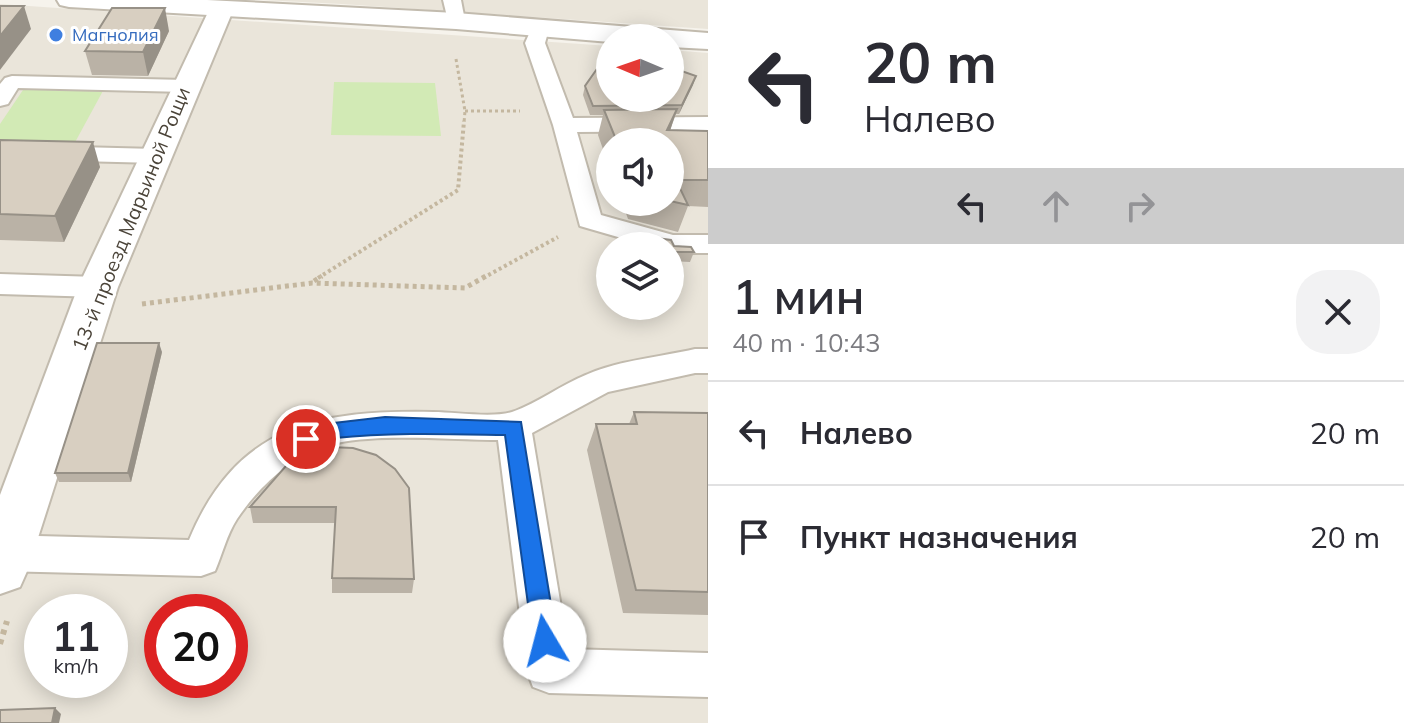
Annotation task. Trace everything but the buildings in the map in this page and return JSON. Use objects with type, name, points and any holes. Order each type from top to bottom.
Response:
[{"type":"street","points":[[69,0],[454,11],[540,29],[596,33]]},
{"type":"street","name":"13-й проезд Марьиной Рощи","points":[[2,559],[98,287],[186,86],[236,6]]},
{"type":"street","points":[[684,40],[708,41]]},
{"type":"lane","points":[[540,29],[535,43],[561,118],[589,220],[672,244],[708,244]]},
{"type":"lane","points":[[0,99],[12,82],[186,86]]},
{"type":"lane","points":[[561,118],[708,124]]},
{"type":"lane","points":[[0,152],[156,156]]},
{"type":"lane","points":[[0,284],[98,287]]},
{"type":"lane","points":[[2,559],[201,558],[219,513],[248,478],[288,446],[325,431],[385,425],[514,427],[600,382],[695,361],[708,361]]},
{"type":"lane","points":[[514,427],[549,671],[708,675]]},
{"type":"path","points":[[312,283],[458,190],[465,111],[455,53]]},
{"type":"path","points":[[465,111],[561,118]]},
{"type":"path","points":[[137,305],[312,283],[465,288],[589,220]]},
{"type":"shaded area","points":[[262,0],[708,0],[708,29],[684,27],[684,24],[635,24]]},
{"type":"shaded area","points":[[0,4],[596,45],[596,112],[684,112],[684,51],[708,53],[708,723],[0,723]]},
{"type":"green space","points":[[334,82],[435,83],[441,136],[331,135]]},
{"type":"green space","points":[[25,87],[104,89],[73,146],[0,145],[0,124]]},
{"type":"place","name":"Магнолия","points":[[56,35]]},
{"type":"route","points":[[306,439],[325,431],[385,425],[514,427],[545,641]]}]
